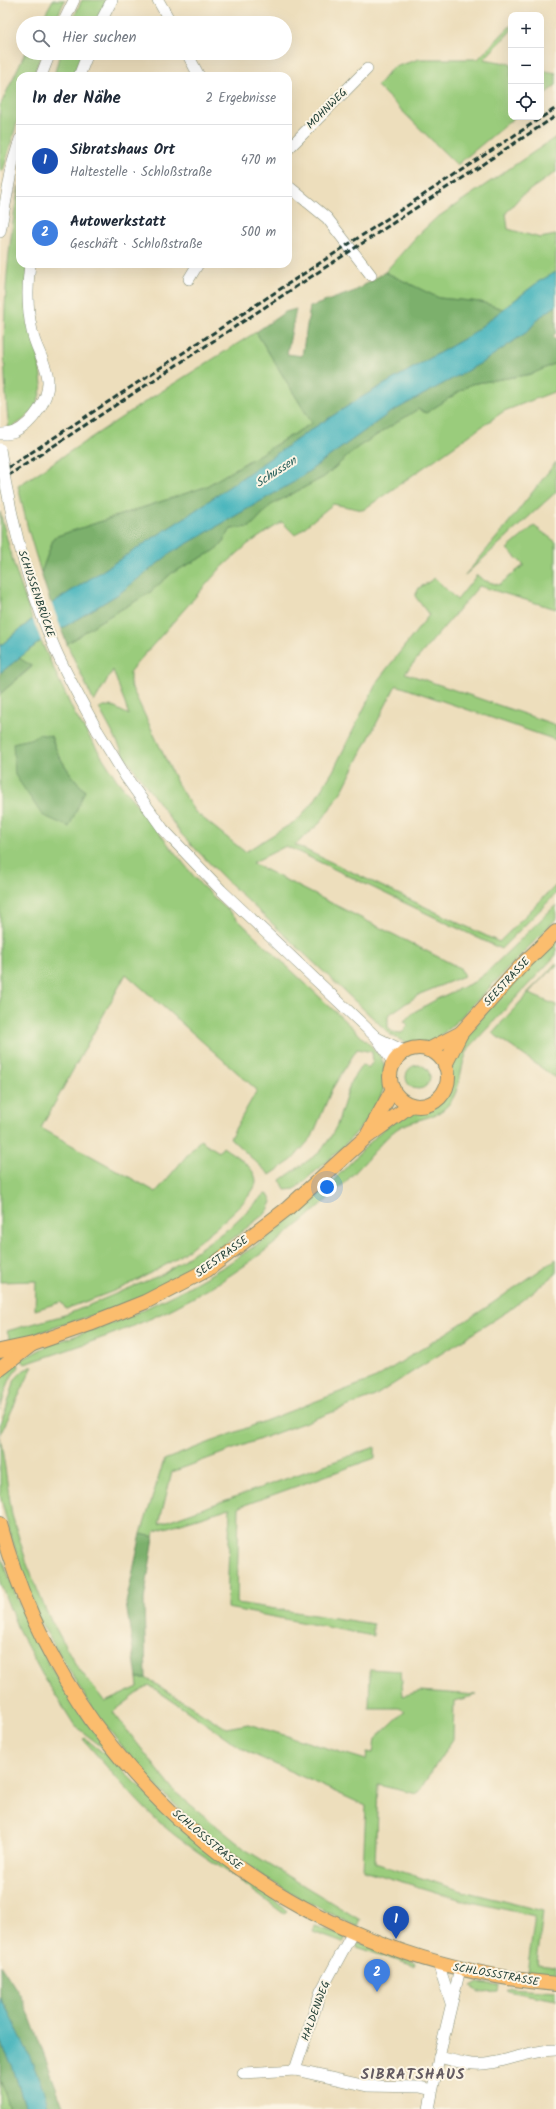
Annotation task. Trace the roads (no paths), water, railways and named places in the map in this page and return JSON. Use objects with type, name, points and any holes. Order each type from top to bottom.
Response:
[{"type":"main road","name":"SEESTRASSE","points":[[0,1351],[33,1344],[90,1324],[145,1302],[207,1270],[288,1208],[364,1139],[411,1105],[427,1105],[440,1097],[448,1081],[445,1065],[461,1034],[521,966],[556,932]]},
{"type":"main road","name":"SEESTRASSE","points":[[406,1052],[421,1049],[428,1050],[461,1034]]},
{"type":"main road","points":[[428,1050],[435,1054],[445,1065]]},
{"type":"main road","points":[[406,1052],[394,1064],[391,1072],[393,1090],[404,1102],[411,1105]]},
{"type":"main road","name":"SEESTRASSE","points":[[364,1139],[393,1090]]},
{"type":"main road","name":"SEESTRASSE","points":[[0,1369],[33,1344]]},
{"type":"main road","name":"SCHLOSSSTRASSE","points":[[0,1524],[18,1584],[35,1623],[67,1683],[104,1736],[142,1782],[185,1825],[226,1858],[275,1893],[314,1915],[353,1932],[438,1963],[460,1969],[505,1978],[556,1984]]},
{"type":"street","points":[[66,16],[74,0]]},
{"type":"street","points":[[104,16],[112,0]]},
{"type":"street","points":[[158,0],[167,16]]},
{"type":"street","points":[[43,72],[47,60]]},
{"type":"street","points":[[81,72],[85,60]]},
{"type":"street","points":[[191,60],[197,72]]},
{"type":"street","name":"MOHNWEG","points":[[292,145],[367,69]]},
{"type":"street","points":[[0,232],[16,152]]},
{"type":"street","points":[[292,189],[327,218],[371,275]]},
{"type":"street","points":[[0,434],[14,433],[28,422],[44,402],[48,380],[42,357],[32,333],[28,303],[30,268]]},
{"type":"street","points":[[188,280],[196,268]]},
{"type":"street","name":"SCHUSSENBRÜCKE","points":[[0,449],[12,516],[32,586],[56,652],[97,730],[126,777],[163,829],[221,890],[377,1038]]},
{"type":"street","points":[[377,1038],[406,1052]]},
{"type":"street","points":[[377,1038],[394,1064]]},
{"type":"street","name":"HALDENWEG","points":[[296,2070],[321,1991],[353,1932]]},
{"type":"street","points":[[438,1963],[451,2004]]},
{"type":"street","points":[[430,2109],[432,2090],[439,2057],[460,1969]]},
{"type":"street","points":[[439,2057],[475,2064],[490,2064],[532,2051],[556,2050]]},
{"type":"street","points":[[243,2073],[296,2070],[366,2086],[420,2087],[432,2090]]},
{"type":"water","name":"Schussen","points":[[556,272],[556,306],[540,317],[527,332],[483,362],[388,414],[294,482],[171,553],[120,593],[41,641],[0,673],[0,646],[51,604],[187,516],[312,429],[362,397],[469,336],[538,282]]},
{"type":"water","points":[[0,1998],[12,2019],[36,2071],[47,2101],[48,2109],[26,2109],[12,2065],[0,2041]]},
{"type":"railway","points":[[0,473],[556,108]]},
{"type":"railway","points":[[0,481],[556,116]]},
{"type":"place","name":"Sibratshaus Ort","points":[[396,1939]]},
{"type":"place","name":"Autowerkstatt","points":[[377,1992]]},
{"type":"district","name":"SIBRATSHAUS","points":[[413,2075]]}]
